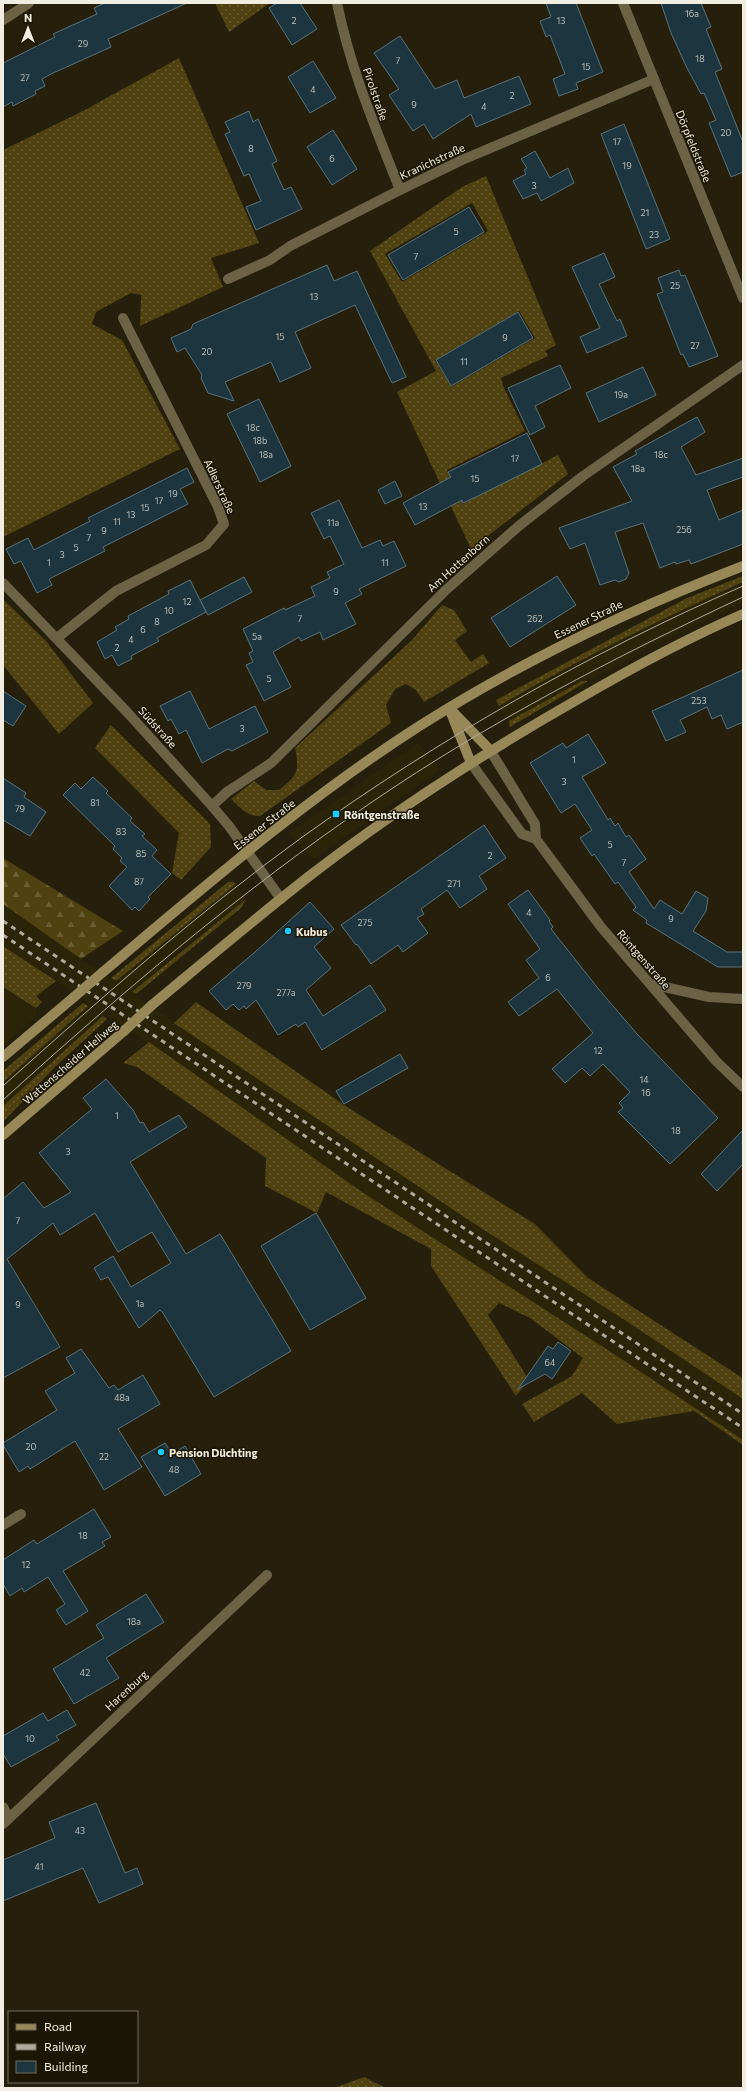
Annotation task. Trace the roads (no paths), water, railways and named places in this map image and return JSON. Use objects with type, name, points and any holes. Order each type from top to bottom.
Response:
[{"type":"main road","name":"Essener Straße","points":[[3,1057],[247,852],[326,792],[420,726],[519,668],[579,636],[661,598],[743,566]]},
{"type":"main road","points":[[281,899],[374,829],[490,750],[633,668],[698,634],[743,614]]},
{"type":"main road","points":[[449,708],[490,750]]},
{"type":"main road","points":[[449,708],[471,763]]},
{"type":"main road","name":"Wattenscheider Hellweg","points":[[3,1135],[152,1005],[281,899]]},
{"type":"street","points":[[3,20],[29,3]]},
{"type":"street","name":"Pirolstraße","points":[[338,3],[341,22],[360,84],[400,190]]},
{"type":"street","name":"Dörpfeldstraße","points":[[623,3],[743,298]]},
{"type":"street","name":"Kranichstraße","points":[[228,280],[270,260],[290,246],[462,160],[654,79]]},
{"type":"street","name":"Adlerstraße","points":[[57,638],[116,591],[206,545],[224,524],[218,507],[123,318]]},
{"type":"street","name":"Am Hottenborn","points":[[212,806],[228,792],[271,763],[441,594],[520,525],[583,476],[743,365]]},
{"type":"street","name":"Südstraße","points":[[3,583],[127,712],[212,806],[229,826],[281,899]]},
{"type":"street","name":"Röntgenstraße","points":[[490,750],[535,824],[536,839],[601,927],[716,1061],[743,1087]]},
{"type":"street","name":"Röntgenstraße","points":[[471,763],[522,834],[536,839]]},
{"type":"street","points":[[651,984],[709,997],[743,999]]},
{"type":"street","points":[[3,1524],[21,1514]]},
{"type":"street","name":"Harenburg","points":[[6,1821],[267,1574]]},
{"type":"street","points":[[3,1807],[6,1821]]},
{"type":"tram line","points":[[3,1086],[186,927],[301,838],[406,766],[515,700],[571,670],[685,612],[743,586]]},
{"type":"tram line","points":[[3,1100],[92,1021],[229,907],[323,836],[372,802],[461,745],[553,692],[647,643],[743,597]]},
{"type":"railway","points":[[3,921],[743,1414]]},
{"type":"railway","points":[[3,935],[743,1428]]},
{"type":"place","name":"Röntgenstraße","points":[[336,814]]},
{"type":"place","name":"Kubus","points":[[288,931]]},
{"type":"place","name":"Pension Düchting","points":[[161,1452]]}]
